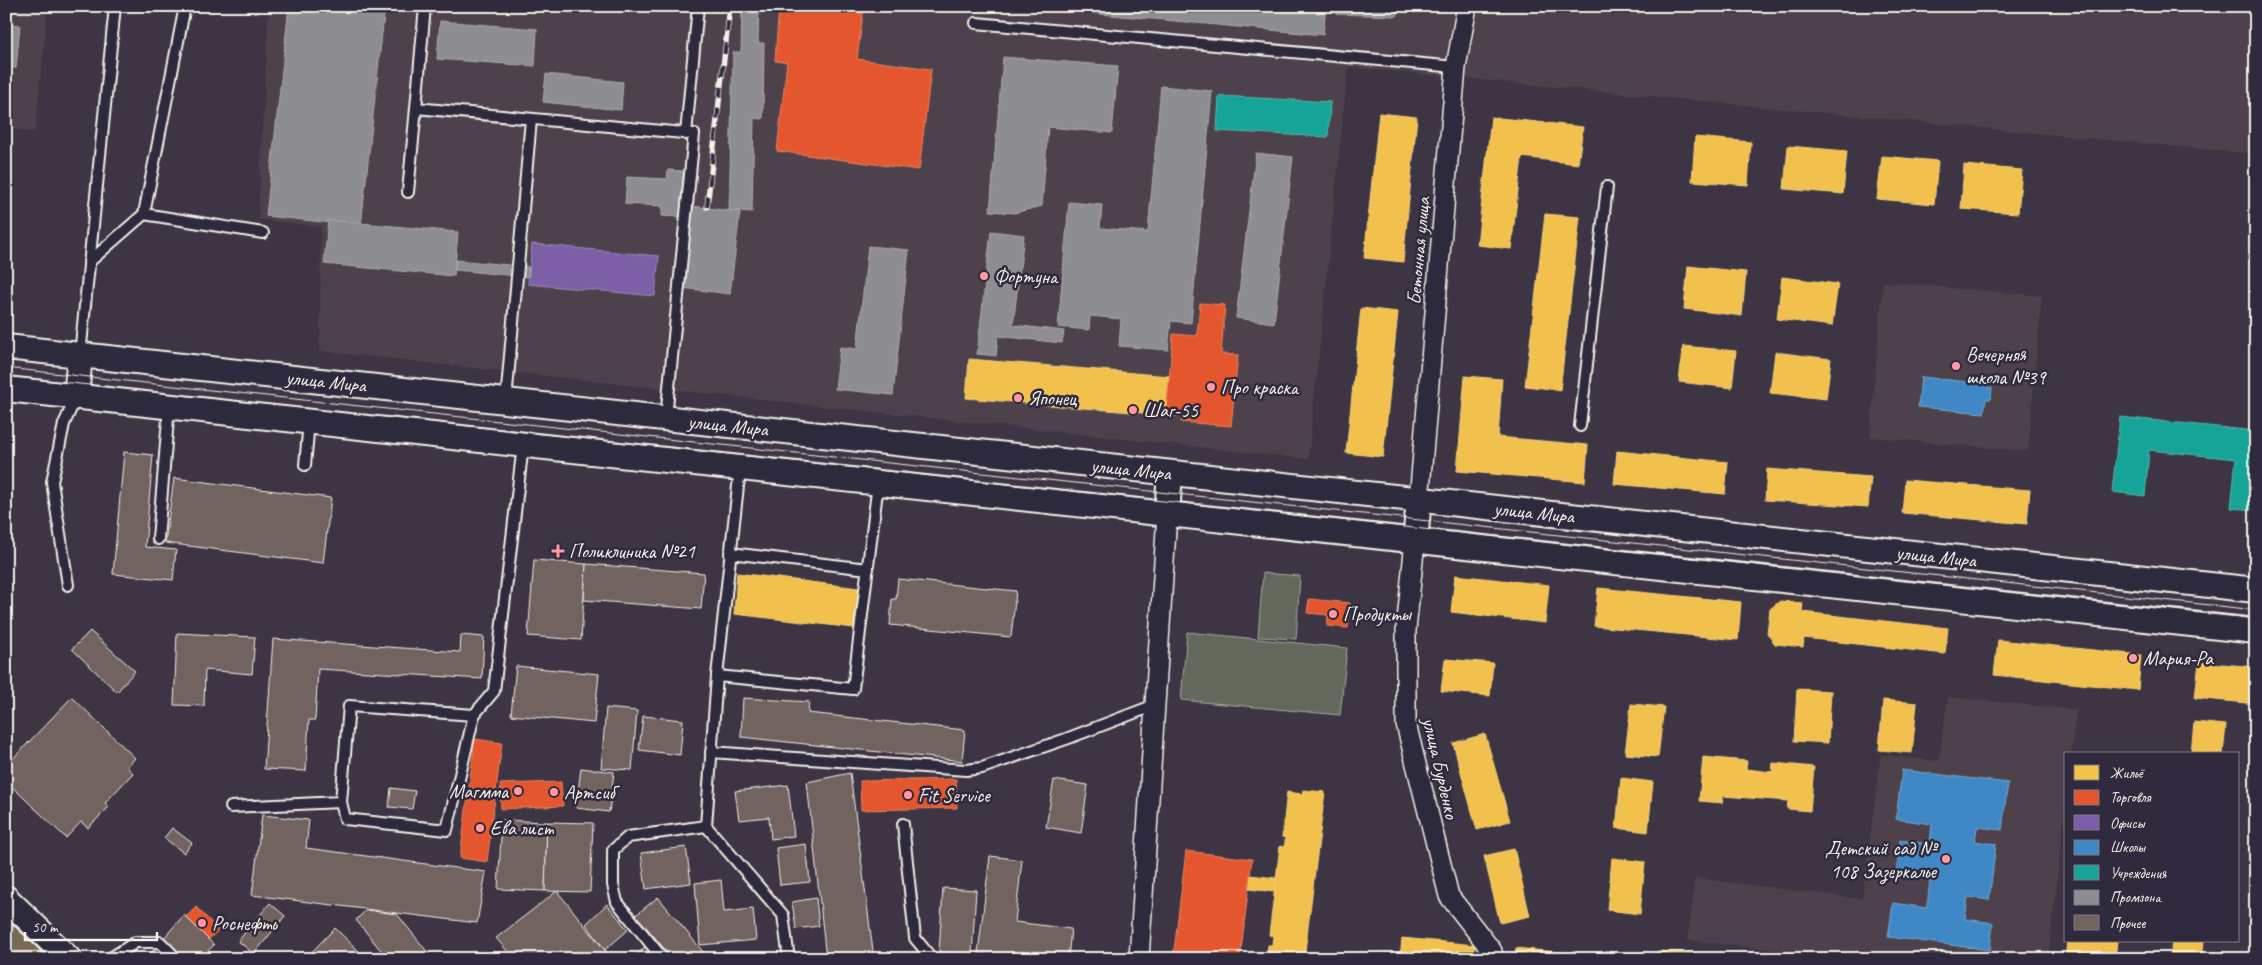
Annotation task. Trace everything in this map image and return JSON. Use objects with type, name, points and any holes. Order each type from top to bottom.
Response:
[{"type":"main road","points":[[6,938],[28,959]]},
{"type":"street","name":"Бетонная улица","points":[[1420,500],[1456,67],[1467,6]]},
{"type":"street","name":"улица Мира","points":[[6,347],[2256,590]]},
{"type":"street","points":[[76,397],[80,355]]},
{"type":"street","name":"улица Мира","points":[[6,389],[2256,631]]},
{"type":"street","points":[[1139,959],[1170,473]]},
{"type":"street","points":[[1415,541],[1420,500]]},
{"type":"street","name":"улица Бурденко","points":[[1415,541],[1406,630],[1406,724],[1449,896],[1492,951],[1493,959]]},
{"type":"street","points":[[6,898],[69,959]]},
{"type":"lane","points":[[80,355],[115,6]]},
{"type":"lane","points":[[89,262],[144,214],[185,6]]},
{"type":"lane","points":[[408,192],[425,6]]},
{"type":"lane","points":[[686,134],[698,6]]},
{"type":"lane","points":[[976,23],[1456,67]]},
{"type":"lane","points":[[416,108],[694,134],[666,418]]},
{"type":"lane","points":[[506,401],[531,119]]},
{"type":"lane","points":[[1580,426],[1607,187]]},
{"type":"lane","points":[[144,214],[263,233]]},
{"type":"lane","points":[[68,584],[52,482],[64,424],[76,397]]},
{"type":"lane","points":[[158,539],[169,407]]},
{"type":"lane","points":[[305,465],[310,422]]},
{"type":"lane","points":[[474,715],[349,706],[341,802],[345,819],[447,830],[474,715],[494,691],[523,445]]},
{"type":"lane","points":[[740,468],[717,676],[706,826],[783,915],[789,959]]},
{"type":"lane","points":[[717,676],[854,689],[878,483]]},
{"type":"lane","points":[[730,553],[868,569]]},
{"type":"lane","points":[[712,752],[966,770],[982,768],[1029,752],[1155,705]]},
{"type":"lane","points":[[231,807],[341,802]]},
{"type":"lane","points":[[902,824],[915,938],[932,959]]},
{"type":"lane","points":[[663,959],[617,902],[613,885],[613,850],[628,837],[706,826]]},
{"type":"lane","points":[[109,959],[136,942],[160,942],[177,959]]},
{"type":"shaded area","points":[[6,6],[48,6],[35,132],[6,128]]},
{"type":"shaded area","points":[[269,6],[2256,6],[2256,154],[1348,67],[1308,459],[320,351],[321,227],[258,219]]},
{"type":"shaded area","name":"Вечерняя школа №39","points":[[1883,282],[2042,296],[2028,451],[1870,437]]},
{"type":"shaded area","points":[[1948,697],[2076,710],[2071,752],[2064,752],[2064,819],[2048,959],[1854,959],[1688,940],[1695,878],[1862,899],[1881,755],[1939,761]]},
{"type":"green space","points":[[1263,573],[1300,576],[1296,639],[1258,637]]},
{"type":"green space","points":[[1187,632],[1347,648],[1340,715],[1181,700]]},
{"type":"building: Жильё","points":[[1379,113],[1417,117],[1403,262],[1364,258]]},
{"type":"building: Жильё","points":[[1491,117],[1583,127],[1578,164],[1522,157],[1511,249],[1477,245]]},
{"type":"building: Жильё","points":[[1695,137],[1751,142],[1748,185],[1692,181]]},
{"type":"building: Жильё","points":[[1788,146],[1847,151],[1843,194],[1784,189]]},
{"type":"building: Жильё","points":[[1882,156],[1938,161],[1934,204],[1877,199]]},
{"type":"building: Жильё","points":[[1964,165],[2022,170],[2018,213],[1961,209]]},
{"type":"building: Жильё","points":[[1545,214],[1580,217],[1560,390],[1525,386]]},
{"type":"building: Жильё","points":[[1688,266],[1746,272],[1742,316],[1684,309]]},
{"type":"building: Жильё","points":[[1782,277],[1838,284],[1832,326],[1777,319]]},
{"type":"building: Жильё","points":[[1361,308],[1398,312],[1383,457],[1346,453]]},
{"type":"building: Жильё","points":[[1683,346],[1736,351],[1732,388],[1679,382]]},
{"type":"building: Жильё","points":[[1775,352],[1831,359],[1826,399],[1770,393]]},
{"type":"building: Жильё","points":[[969,359],[1169,376],[1166,415],[966,398]]},
{"type":"building: Жильё","points":[[1465,376],[1502,379],[1498,437],[1588,445],[1585,482],[1457,471]]},
{"type":"building: Жильё","points":[[1617,451],[1728,462],[1725,494],[1614,484]]},
{"type":"building: Жильё","points":[[1767,469],[1871,477],[1868,507],[1765,500]]},
{"type":"building: Жильё","points":[[1905,480],[2030,490],[2027,524],[1902,513]]},
{"type":"building: Жильё","points":[[737,573],[859,588],[854,628],[734,614]]},
{"type":"building: Жильё","points":[[1455,575],[1549,585],[1545,623],[1451,612]]},
{"type":"building: Жильё","points":[[1598,588],[1741,602],[1738,640],[1594,626]]},
{"type":"building: Жильё","points":[[1780,601],[1803,603],[1802,612],[1948,628],[1945,654],[1804,638],[1803,647],[1775,644],[1767,633],[1770,609]]},
{"type":"building: Жильё","points":[[1998,640],[2141,655],[2138,690],[1994,675]]},
{"type":"building: Жильё","points":[[1445,659],[1493,663],[1490,696],[1441,691]]},
{"type":"building: Жильё","points":[[2199,662],[2256,667],[2256,704],[2195,698]]},
{"type":"building: Жильё","points":[[1797,689],[1831,691],[1828,743],[1794,741]]},
{"type":"building: Жильё","points":[[1883,700],[1917,703],[1912,753],[1879,750]]},
{"type":"building: Жильё","points":[[1631,704],[1664,707],[1658,757],[1625,754]]},
{"type":"building: Жильё","points":[[2194,722],[2226,725],[2223,752],[2191,752]]},
{"type":"building: Жильё","points":[[1485,734],[1510,821],[1477,830],[1453,743]]},
{"type":"building: Жильё","points":[[1703,757],[1747,761],[1746,769],[1772,772],[1773,763],[1814,767],[1810,811],[1787,809],[1788,801],[1723,796],[1723,803],[1699,801]]},
{"type":"building: Жильё","points":[[1621,778],[1653,782],[1648,832],[1616,828]]},
{"type":"building: Жильё","points":[[1303,790],[1325,792],[1304,959],[1266,959],[1268,945],[1272,945],[1273,936],[1269,935],[1280,846],[1284,847],[1285,842],[1285,838],[1282,837],[1287,792],[1302,794]]},
{"type":"building: Жильё","points":[[1514,849],[1530,916],[1500,923],[1484,856]]},
{"type":"building: Жильё","points":[[1612,858],[1645,862],[1640,914],[1607,910]]},
{"type":"building: Жильё","points":[[1250,875],[1276,878],[1275,892],[1249,889]]},
{"type":"building: Жильё","points":[[1402,938],[1475,945],[1474,959],[1400,959]]},
{"type":"building: Жильё","points":[[2067,942],[2117,942],[2115,959],[2065,959]]},
{"type":"building: Жильё","points":[[2172,942],[2204,942],[2202,959],[2170,959]]},
{"type":"building: Жильё","points":[[1516,948],[1613,958],[1613,959],[1514,959]]},
{"type":"building: Жильё","points":[[1658,951],[1696,954],[1695,959],[1657,959]]},
{"type":"building: Торговля","points":[[779,6],[864,6],[857,59],[931,69],[919,170],[777,151],[787,62],[775,61]]},
{"type":"building: Торговля","points":[[1200,303],[1225,305],[1221,354],[1238,355],[1231,426],[1181,422],[1182,417],[1166,415],[1173,334],[1197,336]]},
{"type":"building: Торговля","name":"Продукты","points":[[1309,599],[1350,603],[1348,628],[1327,626],[1328,615],[1307,613]]},
{"type":"building: Торговля","points":[[475,739],[502,743],[487,862],[460,858]]},
{"type":"building: Торговля","name":"Fit Service","points":[[956,779],[957,808],[861,810],[860,781]]},
{"type":"building: Торговля","points":[[561,782],[563,806],[501,809],[500,784]]},
{"type":"building: Торговля","points":[[1186,851],[1252,859],[1240,959],[1173,959]]},
{"type":"building: Торговля","name":"Роснефть","points":[[196,907],[219,930],[208,940],[186,917]]},
{"type":"building: Торговля","points":[[978,953],[1040,959],[978,959]]},
{"type":"building: Офисы","points":[[532,244],[659,256],[655,296],[528,284]]},
{"type":"building: Школы","points":[[1921,377],[1987,384],[1987,387],[1992,388],[1991,399],[1986,399],[1984,413],[1918,407]]},
{"type":"building: Школы","name":"Детский сад № 108 Зазеркалье","points":[[1902,770],[2008,783],[2002,830],[1977,827],[1975,841],[1996,844],[1989,900],[1968,897],[1965,919],[1993,923],[1990,950],[1888,937],[1893,903],[1927,908],[1930,878],[1896,874],[1900,840],[1930,844],[1932,824],[1896,819]]},
{"type":"building: Учреждения","points":[[1219,96],[1330,102],[1328,137],[1217,131]]},
{"type":"building: Учреждения","points":[[2120,417],[2256,431],[2256,510],[2231,508],[2236,459],[2149,450],[2145,496],[2112,492]]},
{"type":"building: Промзона","points":[[289,6],[385,6],[361,226],[266,216]]},
{"type":"building: Промзона","points":[[742,6],[759,6],[758,43],[764,43],[763,119],[754,118],[752,212],[729,210],[733,52],[741,52]]},
{"type":"building: Промзона","points":[[1069,6],[1326,6],[1323,35],[1069,11]]},
{"type":"building: Промзона","points":[[1337,6],[1398,6],[1397,16],[1336,14]]},
{"type":"building: Промзона","points":[[440,21],[537,29],[535,66],[437,59]]},
{"type":"building: Промзона","points":[[6,24],[20,25],[16,68],[6,67]]},
{"type":"building: Промзона","points":[[1003,57],[1118,66],[1112,133],[1048,127],[1042,206],[1014,213],[990,211]]},
{"type":"building: Промзона","points":[[546,74],[623,82],[621,110],[543,102]]},
{"type":"building: Промзона","points":[[1161,86],[1212,91],[1191,323],[1171,321],[1168,350],[1119,346],[1121,319],[1090,316],[1089,330],[1058,327],[1069,202],[1102,205],[1100,228],[1148,232]]},
{"type":"building: Промзона","points":[[1256,153],[1293,157],[1274,323],[1236,318]]},
{"type":"building: Промзона","points":[[668,170],[683,171],[680,217],[662,216],[662,206],[625,204],[627,177],[667,179]]},
{"type":"building: Промзона","points":[[692,206],[740,212],[730,294],[682,288]]},
{"type":"building: Промзона","points":[[328,220],[458,232],[454,276],[324,264]]},
{"type":"building: Промзона","points":[[991,231],[1024,235],[1013,325],[1064,331],[1062,343],[998,336],[996,356],[977,354]]},
{"type":"building: Промзона","points":[[868,246],[909,250],[893,395],[835,389],[840,347],[857,349]]},
{"type":"building: Промзона","points":[[456,260],[529,267],[528,277],[455,270]]},
{"type":"building: Прочее","points":[[124,452],[153,455],[145,547],[176,550],[173,580],[113,574]]},
{"type":"building: Прочее","points":[[174,478],[331,498],[323,563],[165,543]]},
{"type":"building: Прочее","points":[[534,560],[586,564],[581,640],[528,636]]},
{"type":"building: Прочее","points":[[586,564],[704,573],[701,609],[584,600]]},
{"type":"building: Прочее","points":[[898,579],[1016,591],[1011,637],[890,625],[892,599],[896,599]]},
{"type":"building: Прочее","points":[[90,631],[135,671],[117,692],[72,649]]},
{"type":"building: Прочее","points":[[177,633],[255,637],[252,674],[205,670],[204,706],[174,705]]},
{"type":"building: Прочее","points":[[461,635],[484,637],[482,679],[318,669],[315,720],[309,720],[306,771],[264,769],[273,639],[460,652]]},
{"type":"building: Прочее","points":[[516,666],[599,674],[594,723],[511,715]]},
{"type":"building: Прочее","points":[[72,697],[135,758],[127,767],[133,773],[105,803],[109,807],[88,828],[81,822],[66,838],[6,781],[6,766]]},
{"type":"building: Прочее","points":[[743,698],[809,702],[808,713],[965,730],[962,761],[741,737]]},
{"type":"building: Прочее","points":[[606,708],[637,711],[632,770],[601,768]]},
{"type":"building: Прочее","points":[[643,716],[683,720],[680,755],[639,750]]},
{"type":"building: Прочее","points":[[581,768],[614,772],[609,812],[576,808]]},
{"type":"building: Прочее","points":[[850,773],[874,959],[826,959],[807,782]]},
{"type":"building: Прочее","points":[[1054,780],[1088,785],[1081,833],[1046,827]]},
{"type":"building: Прочее","points":[[788,785],[794,836],[771,839],[769,817],[739,820],[735,791]]},
{"type":"building: Прочее","points":[[391,788],[415,791],[412,809],[389,807]]},
{"type":"building: Прочее","points":[[262,815],[309,820],[306,848],[486,872],[477,923],[252,895]]},
{"type":"building: Прочее","points":[[502,820],[547,822],[545,891],[498,889]]},
{"type":"building: Прочее","points":[[547,822],[593,823],[590,892],[545,891]]},
{"type":"building: Прочее","points":[[172,828],[192,843],[184,853],[164,838]]},
{"type":"building: Прочее","points":[[806,844],[810,882],[780,885],[776,848]]},
{"type":"building: Прочее","points":[[686,847],[691,883],[646,889],[641,853]]},
{"type":"building: Прочее","points":[[990,856],[1022,860],[1015,922],[1071,929],[1068,959],[1040,959],[978,953]]},
{"type":"building: Прочее","points":[[721,880],[724,912],[753,909],[756,940],[700,945],[695,883]]},
{"type":"building: Прочее","points":[[943,888],[976,890],[972,954],[939,952]]},
{"type":"building: Прочее","points":[[557,891],[612,959],[514,959],[496,938]]},
{"type":"building: Прочее","points":[[658,897],[709,959],[673,959],[636,915]]},
{"type":"building: Прочее","points":[[816,898],[819,926],[796,929],[792,902]]},
{"type":"building: Прочее","points":[[270,903],[285,916],[254,954],[238,941]]},
{"type":"building: Прочее","points":[[607,904],[628,930],[605,950],[586,924]]},
{"type":"building: Прочее","points":[[366,910],[397,914],[433,959],[388,959],[356,920]]},
{"type":"building: Прочее","points":[[184,915],[214,945],[200,959],[152,959],[149,955]]},
{"type":"building: Прочее","points":[[335,928],[367,959],[305,959]]},
{"type":"building: Прочее","points":[[646,946],[656,959],[632,959]]},
{"type":"tram line","points":[[6,368],[2256,610]]},
{"type":"tram line","points":[[6,376],[2256,619]]},
{"type":"railway","points":[[707,207],[730,6]]},
{"type":"place","name":"Фортуна","points":[[984,276]]},
{"type":"place","name":"Вечерняя школа №39","points":[[1956,366]]},
{"type":"place","name":"Про краска","points":[[1211,387]]},
{"type":"place","name":"Японец","points":[[1018,398]]},
{"type":"place","name":"Шаг-55","points":[[1133,410]]},
{"type":"place","name":"Поликлиника №21","points":[[558,551]]},
{"type":"place","name":"Продукты","points":[[1333,614]]},
{"type":"place","name":"Мария-Ра","points":[[2133,658]]},
{"type":"place","name":"Магмма","points":[[518,791]]},
{"type":"place","name":"Артсиб","points":[[554,792]]},
{"type":"place","name":"Fit Service","points":[[908,795]]},
{"type":"place","name":"Ева лист","points":[[480,828]]},
{"type":"place","name":"Детский сад № 108 Зазеркалье","points":[[1946,859]]},
{"type":"place","name":"Роснефть","points":[[202,923]]}]
